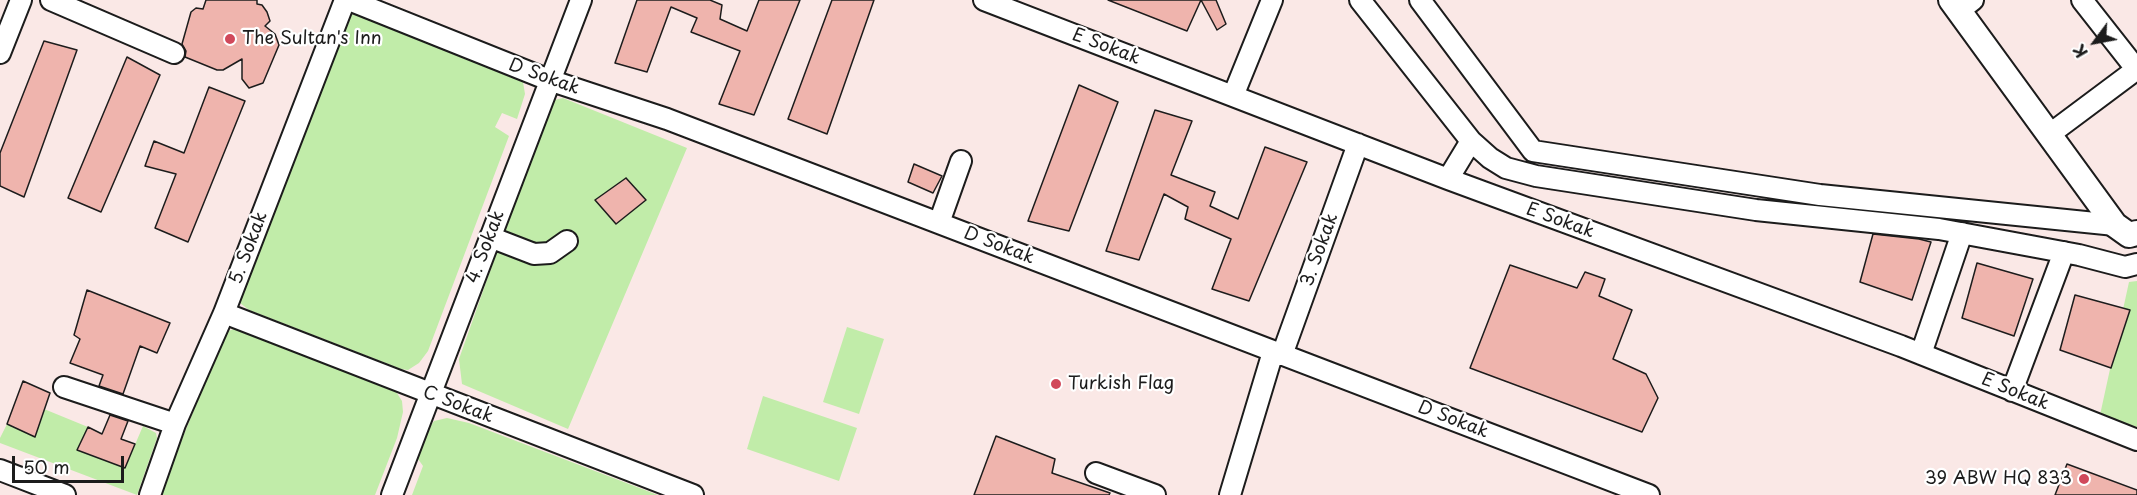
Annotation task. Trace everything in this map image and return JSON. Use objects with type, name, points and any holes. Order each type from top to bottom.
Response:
[{"type":"main road","points":[[1961,4],[2050,134],[2126,229]]},
{"type":"street","points":[[0,53],[21,0]]},
{"type":"street","points":[[51,0],[174,53]]},
{"type":"street","name":"D Sokak","points":[[347,0],[549,81],[667,119],[1649,495]]},
{"type":"street","name":"5. Sokak","points":[[150,495],[175,424],[224,313],[347,0]]},
{"type":"street","name":"4. Sokak","points":[[392,495],[581,0]]},
{"type":"street","name":"E Sokak","points":[[984,0],[1448,179],[1921,354],[2137,440]]},
{"type":"street","points":[[1233,96],[1272,0]]},
{"type":"street","points":[[1360,0],[1471,141],[1490,158],[1506,168],[1536,176],[1756,210],[1939,229],[2064,252],[2125,267],[2137,264]]},
{"type":"street","points":[[1420,0],[1533,151],[1820,195],[2126,229]]},
{"type":"street","points":[[2050,134],[2137,69],[2082,0]]},
{"type":"street","points":[[1448,179],[1471,141]]},
{"type":"street","name":"3. Sokak","points":[[1230,495],[1278,353],[1358,144]]},
{"type":"street","points":[[939,223],[961,161]]},
{"type":"street","points":[[1921,354],[1962,233]]},
{"type":"street","points":[[490,237],[534,254],[550,253],[567,241]]},
{"type":"street","points":[[2012,390],[2064,252]]},
{"type":"street","name":"C Sokak","points":[[224,313],[693,495]]},
{"type":"street","points":[[64,387],[175,424]]},
{"type":"street","points":[[0,470],[65,495]]},
{"type":"street","points":[[1096,473],[1155,495]]},
{"type":"green space","points":[[348,14],[358,15],[523,82],[525,94],[517,119],[502,113],[495,127],[509,136],[428,351],[419,363],[408,370],[249,310],[240,303],[237,295]]},
{"type":"green space","points":[[563,98],[687,148],[568,429],[462,384],[459,359],[548,107],[554,100]]},
{"type":"green space","points":[[2137,281],[2137,427],[2100,415],[2129,282]]},
{"type":"green space","points":[[847,327],[884,339],[859,414],[823,402]]},
{"type":"green space","points":[[236,328],[373,378],[395,390],[402,401],[403,412],[397,438],[375,495],[159,495],[226,332]]},
{"type":"green space","points":[[763,396],[857,428],[839,481],[747,449]]},
{"type":"green space","points":[[44,409],[88,427],[78,450],[125,468],[143,426],[156,433],[157,438],[137,495],[0,443],[7,424],[35,437]]},
{"type":"green space","points":[[447,418],[469,423],[658,495],[412,495],[423,466],[416,456],[427,431],[434,421]]},
{"type":"building","name":"The Sultan's Inn","points":[[206,0],[257,0],[257,4],[262,5],[267,12],[270,21],[265,26],[275,34],[279,45],[263,83],[249,88],[242,79],[242,59],[223,70],[217,70],[185,57],[186,51],[182,44],[191,12],[196,8],[203,9]]},
{"type":"building","points":[[637,0],[710,0],[722,5],[720,19],[747,31],[759,0],[800,0],[754,115],[719,104],[740,51],[691,32],[697,18],[671,7],[647,72],[615,63]]},
{"type":"building","points":[[832,0],[874,0],[827,134],[788,119]]},
{"type":"building","points":[[1108,0],[1201,0],[1187,31]]},
{"type":"building","points":[[1201,0],[1216,0],[1226,24],[1217,30]]},
{"type":"building","points":[[44,41],[77,50],[24,197],[0,186],[0,153]]},
{"type":"building","points":[[127,57],[160,75],[101,212],[68,198]]},
{"type":"building","points":[[1079,85],[1118,102],[1069,231],[1028,221]]},
{"type":"building","points":[[209,87],[245,101],[188,242],[155,228],[176,174],[145,166],[154,141],[184,153]]},
{"type":"building","points":[[1155,110],[1192,121],[1171,175],[1215,192],[1210,206],[1238,219],[1265,147],[1307,162],[1249,301],[1212,289],[1231,239],[1185,219],[1188,207],[1164,194],[1139,260],[1106,251]]},
{"type":"building","points":[[914,164],[942,176],[933,193],[908,182]]},
{"type":"building","points":[[626,178],[646,200],[616,224],[595,200]]},
{"type":"building","points":[[1873,234],[1931,242],[1912,300],[1860,282]]},
{"type":"building","points":[[1977,263],[2033,279],[2014,336],[1962,318]]},
{"type":"building","points":[[1510,265],[1577,288],[1585,272],[1605,279],[1599,296],[1632,310],[1613,359],[1646,374],[1658,398],[1642,432],[1470,368]]},
{"type":"building","points":[[87,290],[170,323],[157,353],[140,346],[123,394],[99,386],[103,375],[70,363],[80,339],[74,335]]},
{"type":"building","points":[[2075,295],[2130,310],[2111,368],[2060,350]]},
{"type":"building","points":[[23,381],[50,393],[35,437],[7,424]]},
{"type":"building","points":[[110,415],[128,421],[121,439],[135,444],[125,468],[77,450],[88,427],[102,434]]},
{"type":"building","points":[[996,436],[1055,459],[1052,473],[1110,493],[1109,495],[974,495]]},
{"type":"building","name":"39 ABW HQ 833","points":[[2067,464],[2137,490],[2137,495],[2055,495]]},
{"type":"place","name":"The Sultan's Inn","points":[[230,39]]},
{"type":"place","name":"Turkish Flag","points":[[1056,384]]},
{"type":"place","name":"39 ABW HQ 833","points":[[2084,479]]}]
